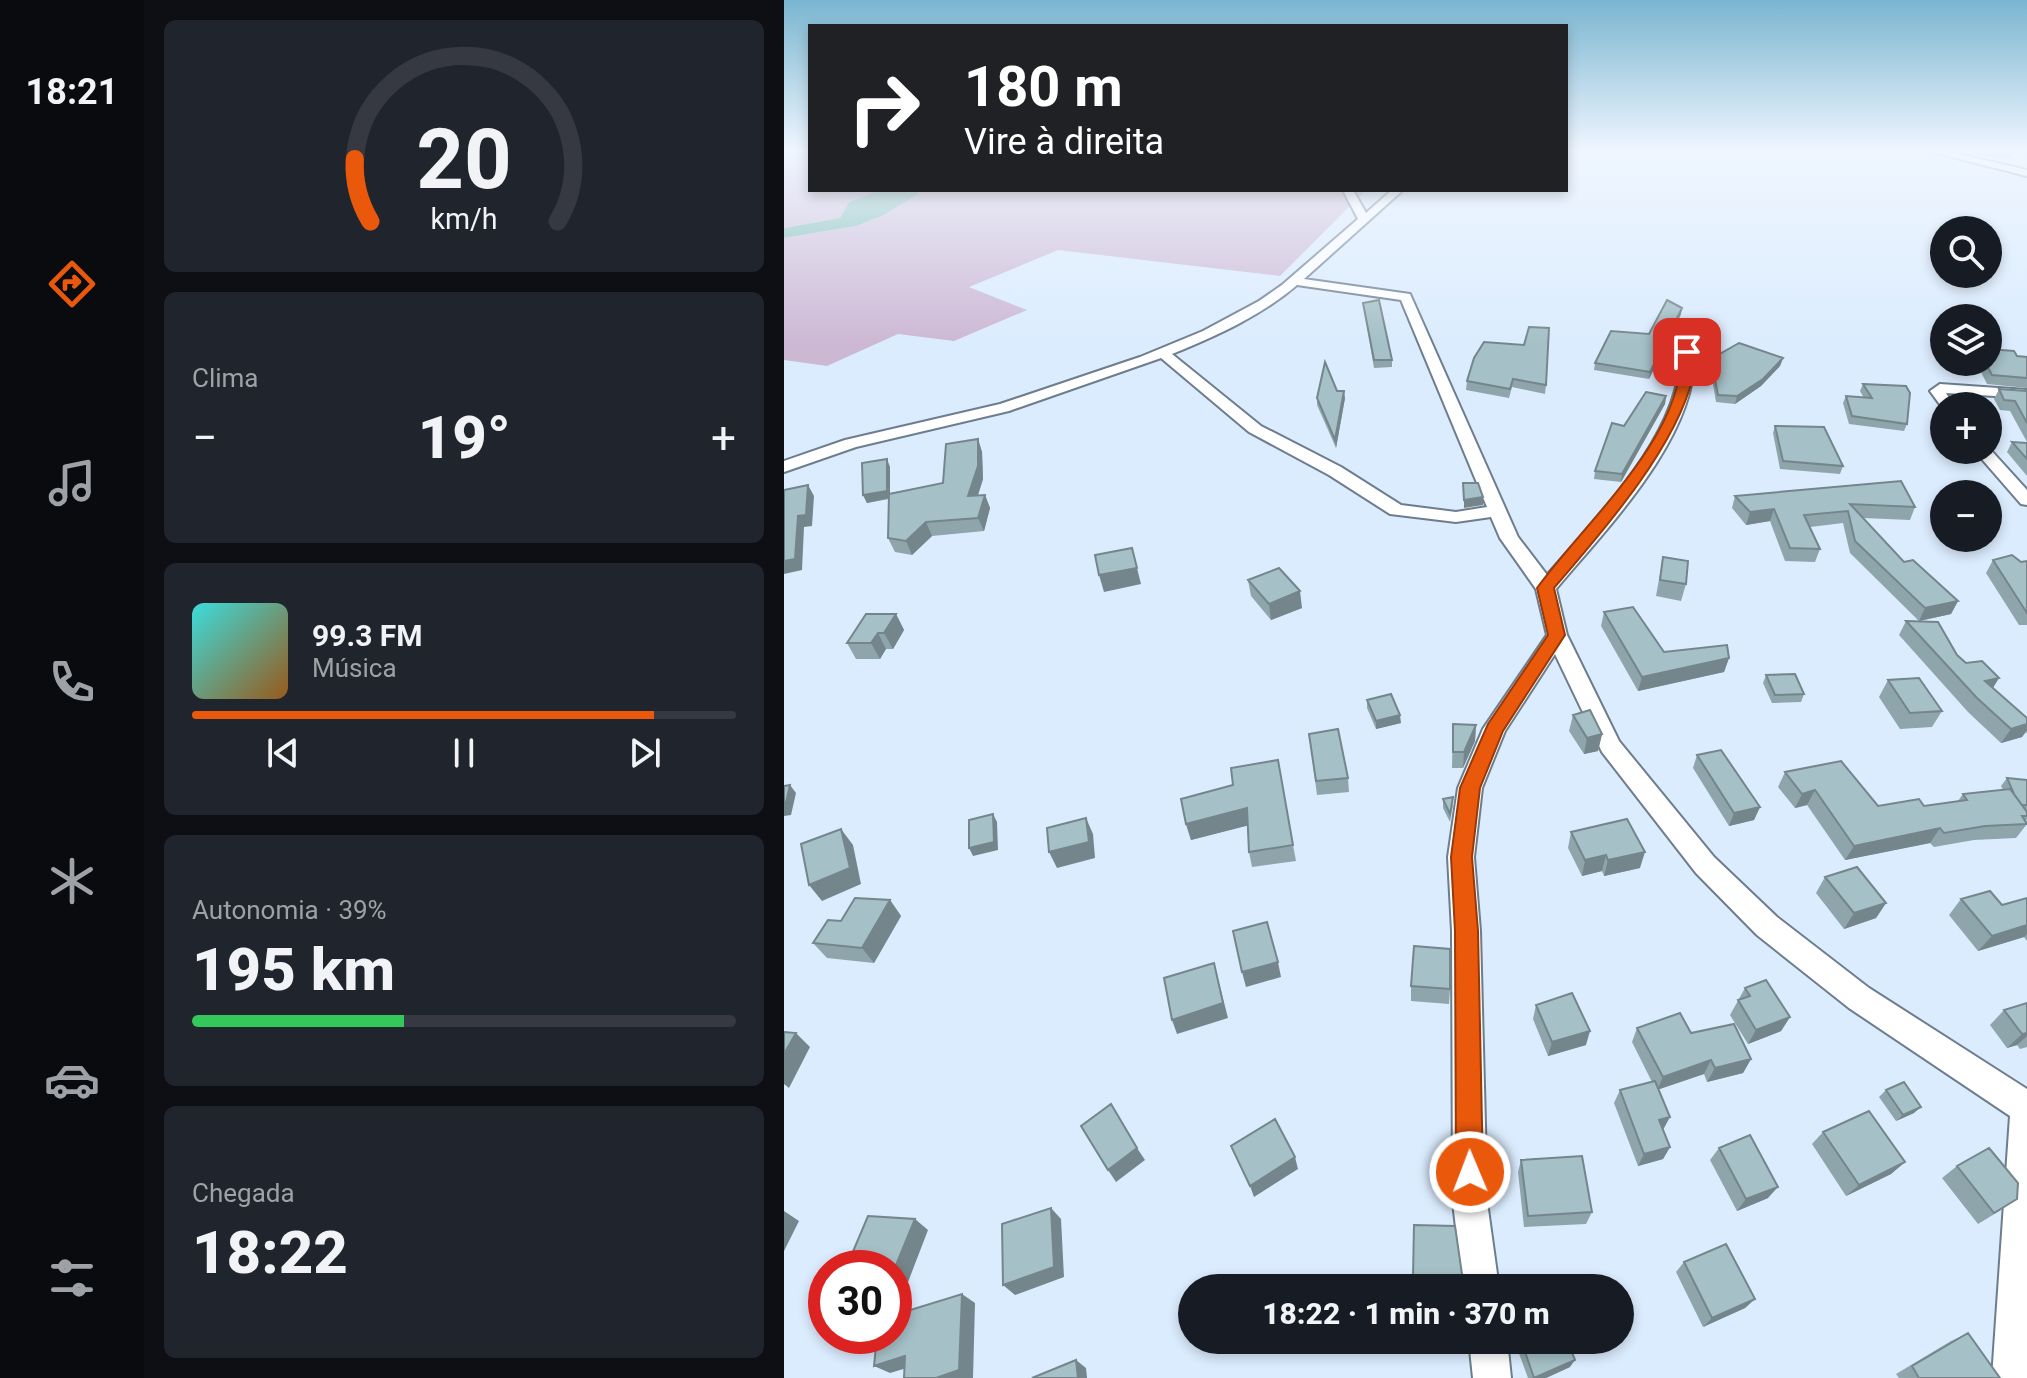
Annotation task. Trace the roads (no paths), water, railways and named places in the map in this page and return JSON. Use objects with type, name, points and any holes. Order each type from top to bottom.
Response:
[{"type":"street","points":[[1361,214],[1363,218]]},
{"type":"street","points":[[784,467],[851,443],[1004,408],[1163,353],[1238,318],[1294,281],[1368,214]]},
{"type":"street","points":[[1294,281],[1406,297],[1509,538],[1546,588],[1557,635],[1610,746],[1705,865],[1767,926],[1859,998],[2027,1107],[2011,1378]]},
{"type":"street","points":[[1546,588],[1601,523],[1661,437],[1688,375],[1687,352]]},
{"type":"street","points":[[1163,353],[1255,429],[1335,471],[1396,510],[1456,517],[1498,511]]},
{"type":"street","points":[[1938,392],[1940,388],[1998,392]]},
{"type":"street","points":[[2002,392],[2027,394]]},
{"type":"street","points":[[1995,464],[2027,500]]},
{"type":"street","points":[[1479,1274],[1470,1202],[1466,931],[1461,857],[1470,788],[1494,729],[1557,635]]},
{"type":"street","points":[[1489,1354],[1492,1378]]}]
